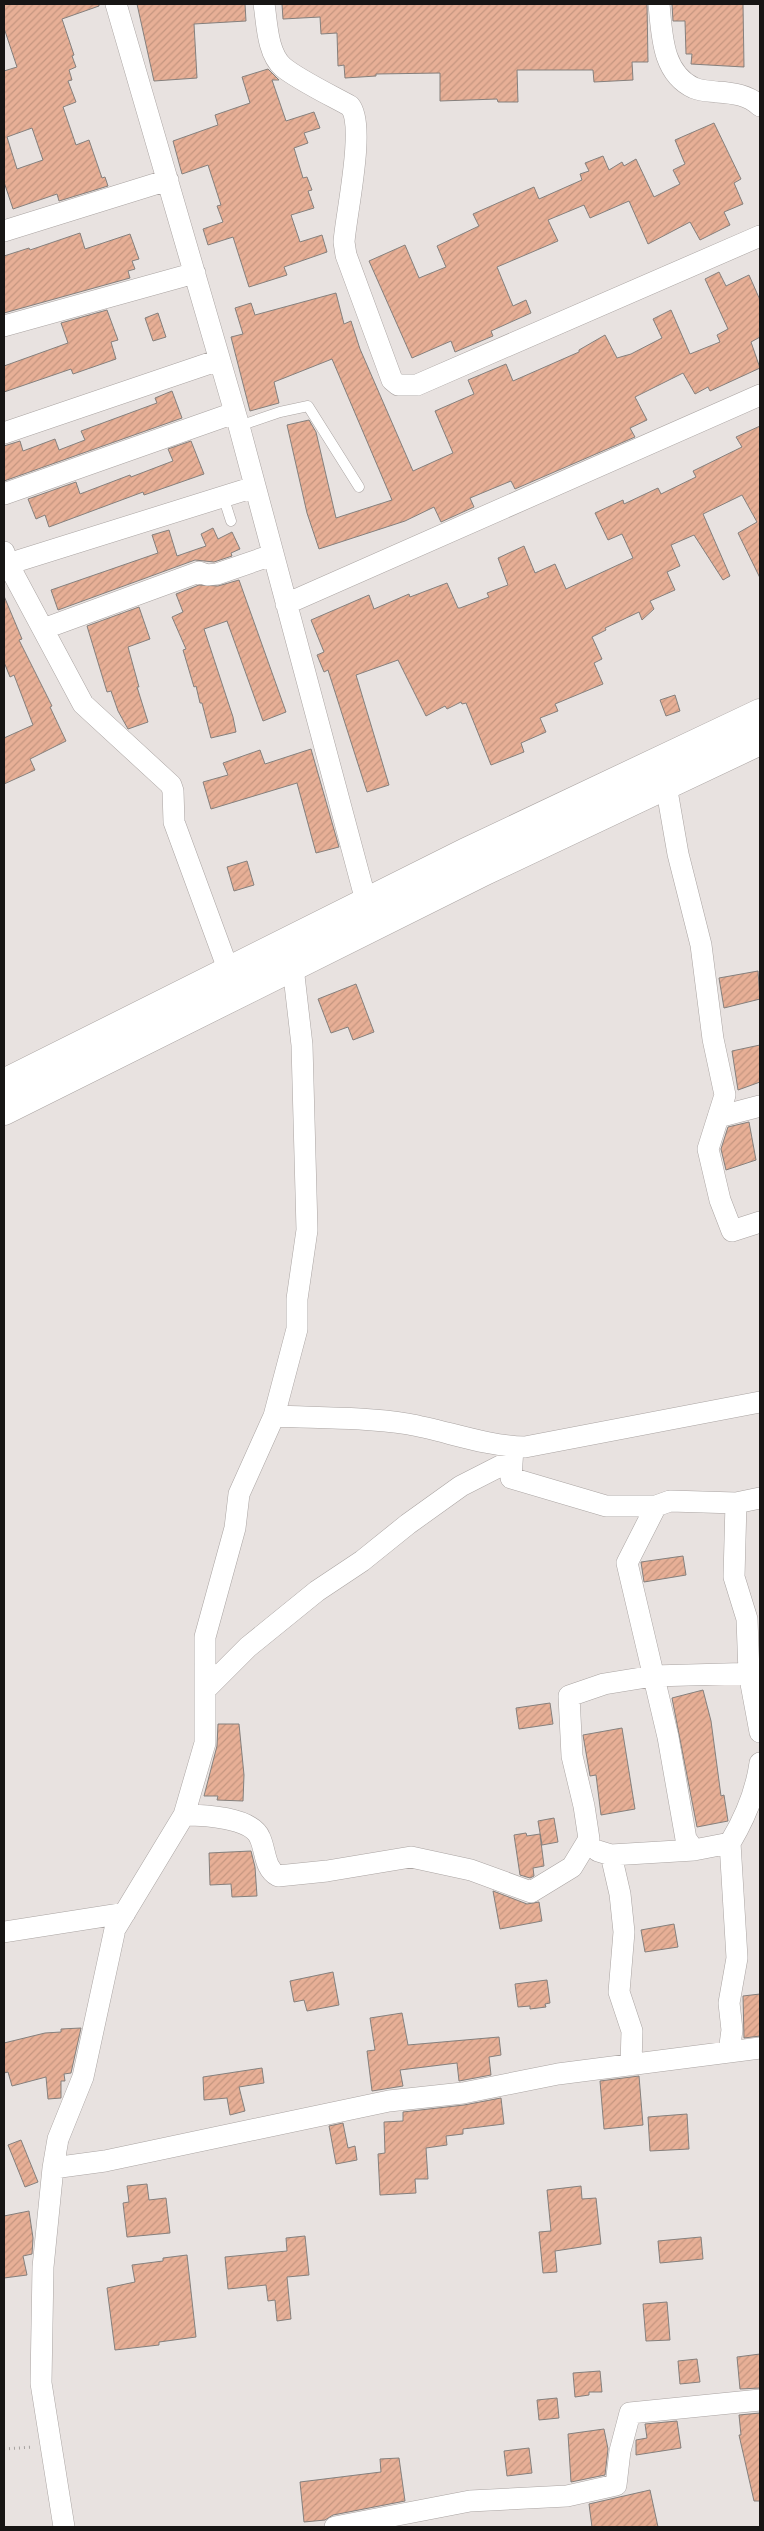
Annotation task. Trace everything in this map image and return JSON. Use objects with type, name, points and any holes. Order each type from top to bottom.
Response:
[{"type":"highway","points":[[4,1083],[366,901],[760,713]]},
{"type":"highway","points":[[4,1111],[483,872],[760,741]]},
{"type":"street","points":[[116,4],[236,420],[366,901]]},
{"type":"street","points":[[264,4],[268,31],[282,66],[350,106],[355,112],[357,134],[344,242],[346,254],[392,380],[398,385],[417,385],[760,236]]},
{"type":"street","points":[[659,4],[665,54],[679,79],[696,90],[736,93],[760,92]]},
{"type":"street","points":[[736,93],[753,100],[760,106]]},
{"type":"street","points":[[4,231],[168,180]]},
{"type":"street","points":[[4,326],[195,273]]},
{"type":"street","points":[[4,433],[219,360]]},
{"type":"street","points":[[286,604],[760,395]]},
{"type":"street","points":[[4,494],[236,420]]},
{"type":"street","points":[[228,969],[174,822],[173,791],[171,785],[83,704],[6,558],[254,487]]},
{"type":"street","points":[[43,629],[199,572],[207,575],[216,574],[272,555]]},
{"type":"street","points":[[666,786],[678,854],[701,945],[713,1039],[725,1095],[708,1150],[720,1200],[732,1231],[760,1222]]},
{"type":"street","points":[[64,2527],[41,2383],[44,2258],[58,2139],[82,2077],[115,1929],[184,1815],[205,1743],[205,1637],[235,1528],[239,1494],[274,1416],[297,1329],[297,1299],[307,1230],[302,1045],[293,967]]},
{"type":"street","points":[[718,1117],[760,1106]]},
{"type":"street","points":[[205,1690],[248,1647],[317,1591],[462,1486],[524,1447],[760,1402]]},
{"type":"street","points":[[274,1416],[343,1419],[369,1418],[467,1436],[499,1446],[512,1454]]},
{"type":"street","points":[[512,1454],[511,1478],[559,1494],[606,1506],[656,1506],[670,1501],[736,1503],[760,1498]]},
{"type":"street","points":[[736,1503],[734,1577],[747,1619],[755,1673],[760,1732]]},
{"type":"street","points":[[656,1506],[627,1563],[668,1737],[686,1838],[694,1850]]},
{"type":"street","points":[[730,1843],[694,1850],[611,1855],[598,1852],[589,1839],[584,1806],[572,1756],[568,1696],[604,1684],[653,1676],[755,1673]]},
{"type":"street","points":[[729,2052],[732,2030],[728,2004],[737,1958],[730,1843],[745,1818],[760,1763]]},
{"type":"street","points":[[184,1815],[222,1816],[250,1826],[260,1836],[268,1866],[278,1876],[327,1871],[411,1857],[471,1870],[531,1892],[572,1867],[589,1839]]},
{"type":"street","points":[[611,1855],[620,1894],[624,1932],[619,1992],[632,2030],[631,2065]]},
{"type":"street","points":[[4,1932],[125,1913]]},
{"type":"street","points":[[54,2168],[105,2161],[389,2101],[462,2093],[558,2074],[760,2048]]},
{"type":"street","points":[[335,2527],[470,2501],[567,2496],[616,2484],[620,2450],[630,2414],[760,2400]]},
{"type":"lane","points":[[236,420],[308,406],[359,487]]},
{"type":"lane","points":[[223,496],[231,521]]},
{"type":"path","points":[[4,2449],[51,2446]]},
{"type":"building","points":[[4,4],[99,4],[99,6],[62,19],[76,67],[69,70],[72,80],[68,81],[76,102],[63,107],[76,145],[89,140],[102,178],[105,177],[108,186],[59,201],[57,194],[13,209],[4,182],[4,71],[17,67],[4,28]],"holes":[[[32,128],[43,160],[17,169],[7,137]]]},
{"type":"building","points":[[137,4],[245,4],[246,21],[194,24],[197,78],[154,81]]},
{"type":"building","points":[[282,4],[647,4],[648,62],[632,62],[633,80],[594,82],[593,70],[517,70],[518,102],[498,102],[497,99],[440,101],[440,73],[376,74],[376,76],[345,78],[344,65],[338,66],[337,33],[321,34],[320,17],[283,19]]},
{"type":"building","points":[[672,4],[743,4],[744,67],[691,64],[692,54],[686,54],[685,21],[673,21]]},
{"type":"building","points":[[268,69],[279,80],[272,80],[286,121],[314,112],[320,128],[304,133],[308,143],[294,148],[303,178],[307,177],[312,190],[308,191],[314,208],[291,215],[300,242],[322,235],[327,252],[284,267],[287,275],[249,287],[233,237],[208,245],[203,229],[223,222],[217,206],[221,205],[208,165],[182,174],[173,141],[218,125],[215,115],[250,103],[242,77]]},
{"type":"building","points":[[714,123],[741,179],[734,183],[743,204],[724,212],[730,225],[700,240],[690,222],[648,244],[629,201],[590,218],[584,205],[548,220],[558,241],[497,267],[513,306],[526,300],[531,313],[491,331],[493,336],[455,352],[451,341],[412,358],[369,261],[405,245],[419,278],[446,267],[437,246],[479,226],[473,214],[534,187],[539,199],[582,180],[580,174],[589,171],[585,163],[603,156],[609,170],[622,162],[624,166],[636,159],[654,197],[680,184],[673,170],[685,164],[675,140]]},
{"type":"building","points":[[80,233],[85,249],[130,234],[139,259],[132,261],[135,269],[128,271],[130,278],[4,313],[4,256],[29,248],[30,250]]},
{"type":"building","points":[[719,272],[726,286],[749,275],[760,300],[760,337],[751,342],[760,368],[710,391],[708,387],[695,394],[683,373],[635,397],[647,420],[630,428],[635,437],[515,489],[511,481],[470,498],[474,507],[441,522],[434,507],[405,521],[319,549],[307,513],[287,425],[309,420],[316,432],[336,518],[392,500],[332,359],[274,382],[279,403],[250,411],[231,337],[243,334],[235,308],[251,303],[255,315],[336,293],[344,324],[351,321],[360,349],[413,471],[453,453],[435,411],[474,394],[468,380],[506,364],[513,381],[579,352],[579,350],[605,335],[617,358],[631,354],[662,338],[653,319],[671,310],[690,354],[720,342],[717,335],[728,329],[705,279]]},
{"type":"building","points":[[107,310],[118,340],[111,342],[116,359],[73,374],[71,369],[4,392],[4,366],[68,343],[61,323]]},
{"type":"building","points":[[158,313],[166,337],[153,341],[145,318]]},
{"type":"building","points":[[172,391],[182,418],[4,481],[4,446],[20,441],[23,451],[55,439],[59,450],[85,440],[81,431],[157,403],[155,398]]},
{"type":"building","points":[[760,426],[760,578],[738,533],[757,522],[742,495],[703,514],[730,576],[723,580],[694,535],[671,545],[680,566],[667,572],[675,590],[650,601],[654,609],[642,620],[639,612],[605,628],[606,630],[592,637],[602,659],[594,663],[603,684],[555,704],[558,711],[540,718],[546,732],[521,743],[524,752],[491,765],[466,703],[462,704],[461,702],[447,709],[445,706],[426,716],[398,660],[356,675],[389,785],[367,792],[328,670],[324,672],[317,655],[324,652],[311,620],[369,595],[374,609],[409,594],[410,597],[447,583],[458,608],[460,608],[489,597],[487,593],[508,585],[498,558],[524,546],[535,573],[555,564],[566,589],[633,558],[622,534],[608,540],[595,513],[623,500],[624,504],[658,488],[661,494],[696,477],[693,471],[742,447],[736,437]]},
{"type":"building","points":[[191,441],[204,474],[144,495],[143,492],[49,527],[45,515],[36,519],[28,499],[76,482],[80,494],[130,475],[131,477],[173,461],[168,449]]},
{"type":"building","points":[[213,528],[218,539],[232,532],[240,549],[231,553],[232,556],[214,562],[195,560],[58,610],[51,590],[158,553],[152,535],[169,530],[177,556],[206,546],[201,534]]},
{"type":"building","points":[[239,580],[286,712],[263,721],[227,621],[204,629],[233,717],[236,732],[211,738],[202,703],[200,703],[196,686],[194,687],[183,650],[186,649],[172,617],[183,612],[176,594],[199,585],[218,586]]},
{"type":"building","points":[[4,596],[22,639],[19,640],[52,706],[50,707],[66,741],[30,759],[35,770],[4,784],[4,738],[33,725],[14,675],[10,677],[4,662]]},
{"type":"building","points":[[139,607],[150,639],[128,647],[139,687],[137,687],[148,722],[128,729],[118,711],[111,691],[107,692],[87,626]]},
{"type":"building","points":[[675,695],[680,711],[666,716],[660,700]]},
{"type":"building","points":[[311,749],[339,847],[316,853],[297,783],[211,809],[203,782],[228,775],[223,763],[260,750],[265,764]]},
{"type":"building","points":[[247,861],[254,885],[234,891],[227,867]]},
{"type":"building","points":[[758,971],[760,999],[724,1008],[719,978]]},
{"type":"building","points":[[356,984],[374,1032],[353,1040],[348,1027],[331,1033],[318,999]]},
{"type":"building","points":[[760,1045],[760,1082],[738,1090],[732,1051]]},
{"type":"building","points":[[749,1122],[756,1160],[726,1170],[721,1149],[728,1127]]},
{"type":"building","points":[[683,1556],[686,1575],[644,1582],[641,1562]]},
{"type":"building","points":[[703,1690],[711,1721],[721,1796],[724,1795],[728,1821],[697,1827],[672,1698]]},
{"type":"building","points":[[550,1703],[553,1724],[519,1729],[516,1708]]},
{"type":"building","points":[[218,1724],[239,1724],[244,1775],[243,1801],[217,1800],[218,1796],[204,1796],[217,1746]]},
{"type":"building","points":[[622,1728],[635,1809],[601,1815],[596,1775],[590,1776],[583,1735]]},
{"type":"building","points":[[554,1818],[558,1842],[542,1845],[538,1821]]},
{"type":"building","points":[[526,1833],[527,1836],[540,1834],[544,1866],[533,1868],[534,1876],[530,1878],[520,1875],[514,1835]]},
{"type":"building","points":[[251,1851],[255,1867],[257,1896],[232,1897],[231,1884],[210,1885],[209,1853]]},
{"type":"building","points":[[493,1891],[527,1904],[539,1902],[542,1921],[500,1929]]},
{"type":"building","points":[[674,1924],[678,1947],[645,1952],[641,1930]]},
{"type":"building","points":[[333,1972],[339,2005],[307,2011],[304,2000],[294,2002],[290,1981]]},
{"type":"building","points":[[547,1980],[550,2003],[545,2004],[546,2007],[530,2009],[530,2006],[518,2007],[515,1984]]},
{"type":"building","points":[[760,1994],[760,2036],[744,2038],[743,1996]]},
{"type":"building","points":[[402,2013],[408,2045],[499,2037],[501,2055],[489,2057],[491,2075],[459,2081],[457,2063],[400,2070],[403,2086],[372,2091],[367,2051],[375,2050],[370,2018]]},
{"type":"building","points":[[81,2028],[71,2073],[64,2074],[65,2081],[61,2081],[61,2098],[48,2099],[46,2077],[12,2086],[8,2072],[4,2073],[4,2043],[45,2033],[61,2032],[61,2029]]},
{"type":"building","points":[[262,2068],[264,2083],[239,2087],[245,2111],[230,2115],[227,2098],[204,2100],[203,2077]]},
{"type":"building","points":[[639,2076],[643,2125],[604,2129],[600,2081]]},
{"type":"building","points":[[501,2098],[504,2124],[463,2129],[463,2134],[446,2136],[447,2145],[426,2148],[428,2179],[415,2179],[416,2193],[380,2195],[378,2154],[385,2153],[384,2122],[403,2121],[403,2112],[464,2105]]},
{"type":"building","points":[[687,2114],[689,2149],[650,2151],[648,2117]]},
{"type":"building","points":[[343,2123],[348,2148],[355,2146],[357,2160],[336,2164],[329,2126]]},
{"type":"building","points":[[21,2140],[38,2182],[25,2187],[8,2145]]},
{"type":"building","points":[[147,2184],[149,2200],[166,2198],[170,2233],[127,2237],[123,2203],[129,2202],[127,2186]]},
{"type":"building","points":[[581,2186],[582,2199],[596,2198],[601,2244],[555,2251],[557,2272],[543,2273],[539,2232],[551,2231],[547,2190]]},
{"type":"building","points":[[29,2211],[33,2238],[32,2254],[23,2256],[27,2275],[4,2278],[4,2216]]},
{"type":"building","points":[[305,2236],[309,2275],[287,2277],[291,2319],[277,2321],[275,2300],[268,2301],[266,2285],[228,2289],[225,2257],[287,2251],[286,2238]]},
{"type":"building","points":[[701,2237],[703,2259],[660,2263],[658,2241]]},
{"type":"building","points":[[187,2255],[196,2337],[159,2342],[159,2345],[115,2350],[107,2288],[135,2282],[132,2265],[163,2261],[163,2258]]},
{"type":"building","points":[[667,2302],[670,2340],[646,2341],[643,2304]]},
{"type":"building","points":[[760,2354],[760,2388],[740,2389],[737,2357]]},
{"type":"building","points":[[697,2359],[700,2382],[680,2384],[678,2361]]},
{"type":"building","points":[[600,2371],[602,2392],[589,2392],[589,2395],[575,2397],[573,2373]]},
{"type":"building","points":[[557,2398],[559,2418],[539,2420],[537,2400]]},
{"type":"building","points":[[760,2413],[760,2501],[754,2501],[739,2435],[741,2435],[739,2415]]},
{"type":"building","points":[[677,2421],[681,2448],[636,2455],[636,2440],[647,2438],[645,2424]]},
{"type":"building","points":[[604,2429],[608,2449],[605,2475],[571,2482],[568,2434]]},
{"type":"building","points":[[529,2448],[532,2473],[507,2476],[504,2451]]},
{"type":"building","points":[[399,2458],[405,2501],[333,2515],[325,2520],[304,2522],[300,2482],[381,2472],[380,2459]]},
{"type":"building","points":[[650,2490],[658,2527],[592,2527],[589,2504]]}]
